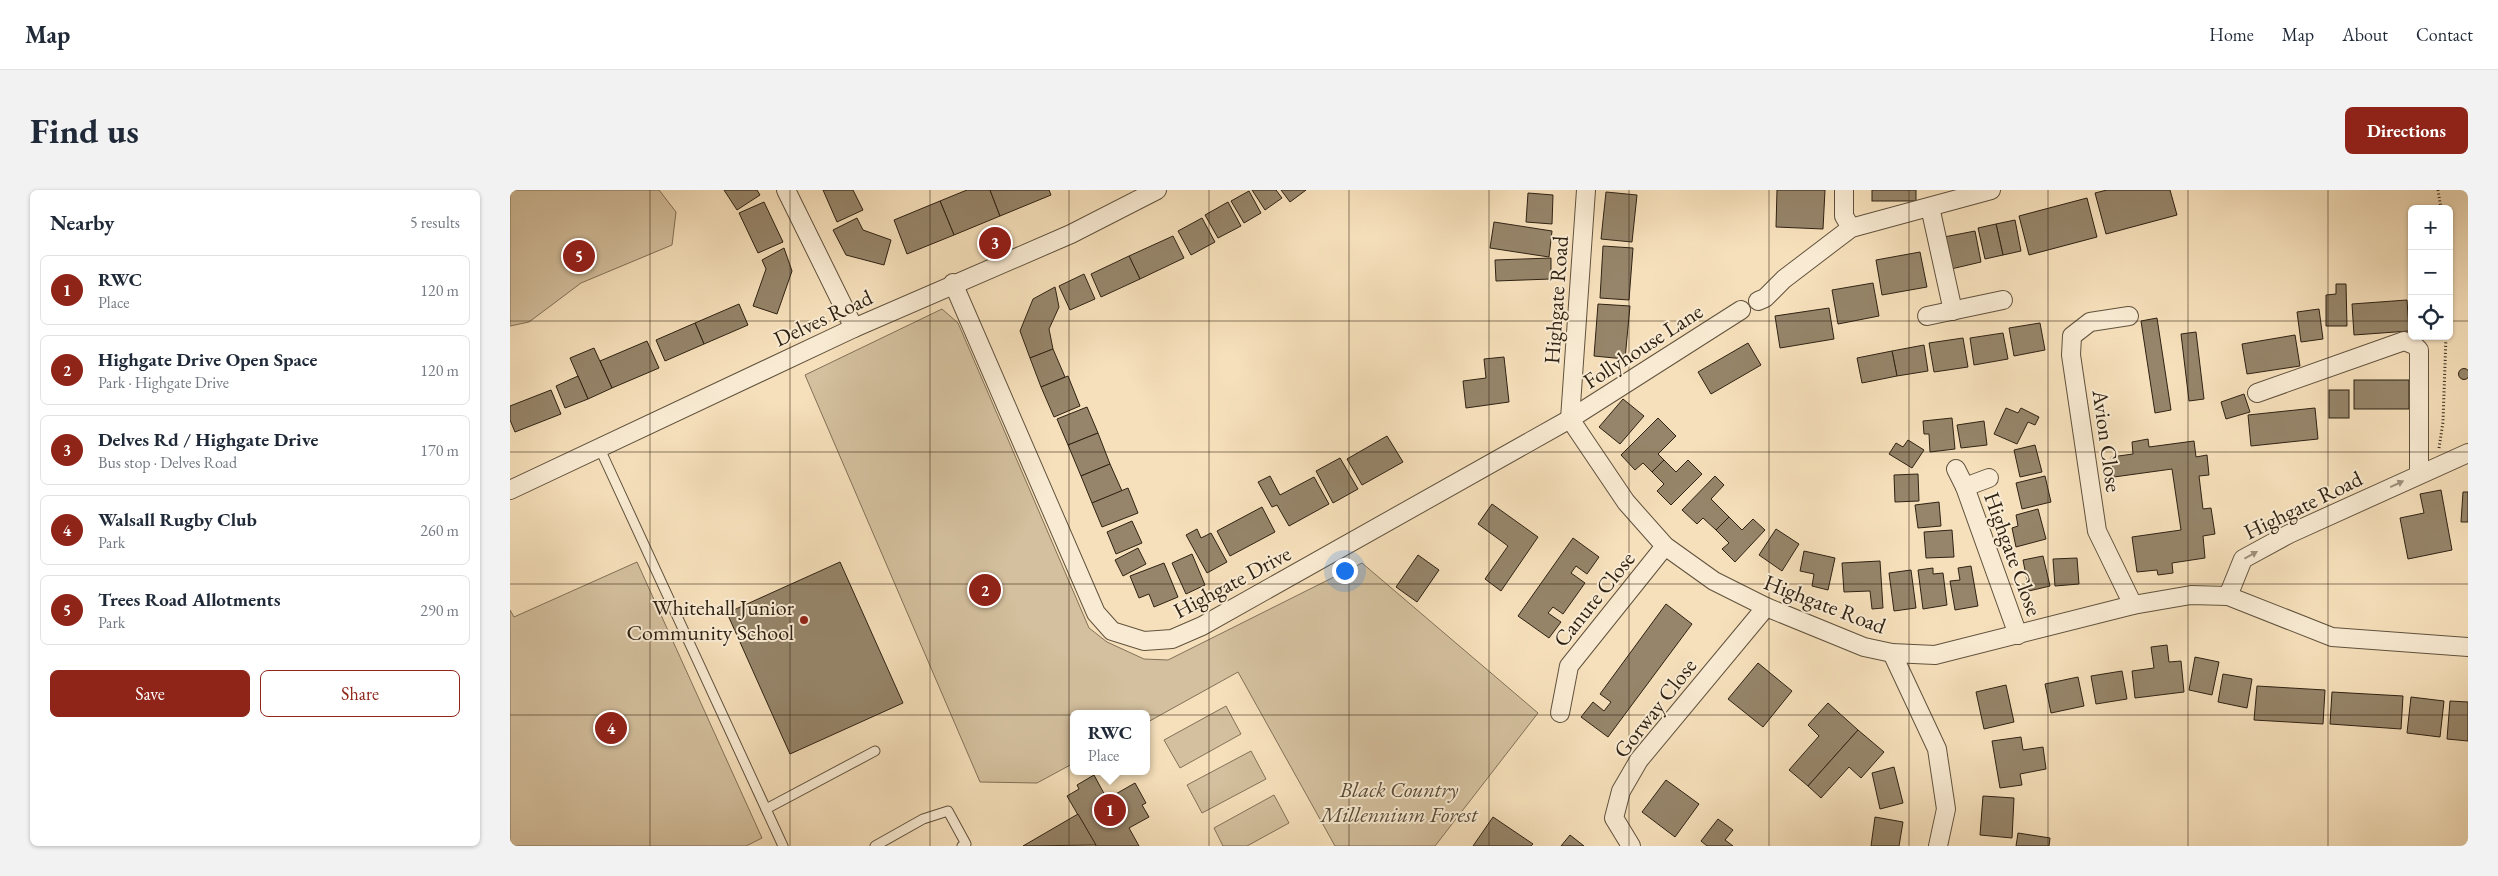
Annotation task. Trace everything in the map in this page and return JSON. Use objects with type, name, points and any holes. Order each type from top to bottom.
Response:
[{"type":"street","points":[[786,190],[854,328]]},
{"type":"street","name":"Delves Road","points":[[510,490],[854,328],[953,283],[1071,234],[1156,190]]},
{"type":"street","name":"Highgate Road","points":[[1586,190],[1570,420],[1626,502],[1665,546],[1714,580],[1766,607],[1864,647],[1892,653],[1935,655],[2133,606],[2191,595],[2228,596],[2244,559],[2289,534],[2436,466],[2468,454]]},
{"type":"street","points":[[1844,190],[1844,216],[1851,228]]},
{"type":"street","points":[[1758,301],[1765,298],[1807,260],[1851,228],[1991,190]]},
{"type":"street","points":[[1930,207],[1953,311]]},
{"type":"street","name":"Highgate Drive","points":[[953,283],[1096,613],[1112,631],[1144,641],[1172,639],[1202,626],[1570,420]]},
{"type":"street","points":[[1927,316],[2003,300]]},
{"type":"street","name":"Follyhouse Lane","points":[[1570,420],[1741,310]]},
{"type":"street","name":"Avion Close","points":[[2129,316],[2090,322],[2072,336],[2071,355],[2097,531],[2133,606]]},
{"type":"street","points":[[2257,393],[2404,341],[2414,345],[2419,350],[2419,474]]},
{"type":"street","name":"Highgate Close","points":[[1956,469],[1965,487],[2018,635]]},
{"type":"street","name":"Highgate Close","points":[[1965,487],[1989,478]]},
{"type":"street","name":"Canute Close","points":[[1560,713],[1569,666],[1665,546]]},
{"type":"street","points":[[2228,596],[2332,637],[2468,647]]},
{"type":"street","name":"Gorway Close","points":[[1631,846],[1614,818],[1621,791],[1639,760],[1766,607]]},
{"type":"street","points":[[1892,653],[1937,750],[1946,809],[1938,846]]},
{"type":"lane","points":[[600,449],[783,846]]},
{"type":"lane","points":[[766,809],[875,751]]},
{"type":"lane","points":[[875,846],[923,819],[948,811],[966,844],[962,846]]},
{"type":"path","points":[[2438,190],[2440,205]]},
{"type":"path","points":[[2436,466],[2442,422],[2446,340]]},
{"type":"green space","points":[[510,190],[659,190],[676,212],[672,245],[581,283],[529,322],[510,326]]},
{"type":"green space","name":"Black Country Millennium Forest","points":[[942,309],[958,323],[1089,628],[1107,642],[1144,659],[1168,660],[1362,563],[1538,713],[1435,846],[1335,846],[1238,672],[1150,721],[1150,710],[1070,710],[1070,765],[1037,783],[980,782],[805,375]]},
{"type":"green space","points":[[637,562],[762,838],[746,846],[510,846],[510,610],[514,617]]},
{"type":"green space","points":[[1226,706],[1241,734],[1180,768],[1164,740]]},
{"type":"green space","points":[[1251,751],[1266,779],[1202,813],[1187,785]]},
{"type":"green space","points":[[1274,795],[1289,823],[1247,846],[1223,846],[1214,828]]},
{"type":"building","points":[[724,190],[757,190],[760,195],[737,210]]},
{"type":"building","points":[[823,190],[853,190],[863,210],[837,222]]},
{"type":"building","points":[[967,190],[990,190],[1000,216],[954,235],[940,201]]},
{"type":"building","points":[[990,190],[1049,190],[1051,195],[1000,216]]},
{"type":"building","points":[[1252,190],[1276,190],[1282,198],[1265,210]]},
{"type":"building","points":[[1281,190],[1306,190],[1290,202]]},
{"type":"building","points":[[1777,190],[1825,190],[1823,229],[1776,227]]},
{"type":"building","points":[[1872,190],[1916,190],[1916,201],[1872,201]]},
{"type":"building","points":[[2107,190],[2170,190],[2177,215],[2106,234],[2095,193]]},
{"type":"building","points":[[1249,191],[1261,213],[1244,223],[1231,201]]},
{"type":"building","points":[[1606,192],[1637,195],[1632,242],[1601,239]]},
{"type":"building","points":[[1528,193],[1553,195],[1552,224],[1526,222]]},
{"type":"building","points":[[2087,198],[2097,237],[2029,255],[2019,216]]},
{"type":"building","points":[[940,201],[954,235],[907,254],[894,220]]},
{"type":"building","points":[[764,202],[783,242],[758,253],[739,213]]},
{"type":"building","points":[[1228,202],[1241,226],[1218,238],[1205,215]]},
{"type":"building","points":[[857,218],[863,230],[891,240],[884,265],[846,255],[833,230]]},
{"type":"building","points":[[1202,218],[1215,242],[1191,255],[1178,231]]},
{"type":"building","points":[[2015,220],[2021,251],[2003,255],[1996,224]]},
{"type":"building","points":[[1494,222],[1552,231],[1549,257],[1490,248]]},
{"type":"building","points":[[1996,224],[2003,255],[1985,259],[1978,228]]},
{"type":"building","points":[[1975,231],[1981,262],[1951,269],[1944,237]]},
{"type":"building","points":[[1173,236],[1184,258],[1140,279],[1129,256]]},
{"type":"building","points":[[1603,246],[1633,248],[1629,300],[1600,298]]},
{"type":"building","points":[[784,248],[792,271],[777,314],[753,306],[766,269],[762,260]]},
{"type":"building","points":[[1920,252],[1927,287],[1882,295],[1876,260]]},
{"type":"building","points":[[1129,256],[1140,279],[1101,297],[1091,274]]},
{"type":"building","points":[[1551,258],[1551,279],[1496,281],[1495,260]]},
{"type":"building","points":[[1084,274],[1095,299],[1070,310],[1059,286]]},
{"type":"building","points":[[1873,283],[1879,316],[1838,324],[1832,290]]},
{"type":"building","points":[[2336,284],[2346,284],[2347,326],[2326,326],[2326,295],[2336,294]]},
{"type":"building","points":[[1055,287],[1059,307],[1049,329],[1053,349],[1030,358],[1020,331],[1033,299]]},
{"type":"building","points":[[2407,300],[2408,331],[2354,335],[2352,304]]},
{"type":"building","points":[[739,304],[748,325],[704,344],[695,323]]},
{"type":"building","points":[[1598,304],[1630,306],[1625,359],[1594,356]]},
{"type":"building","points":[[1829,308],[1834,339],[1780,348],[1775,316]]},
{"type":"building","points":[[2319,309],[2323,339],[2301,342],[2297,312]]},
{"type":"building","points":[[2157,318],[2171,410],[2155,413],[2141,321]]},
{"type":"building","points":[[695,323],[704,344],[665,361],[656,340]]},
{"type":"building","points":[[2040,323],[2045,350],[2014,356],[2009,328]]},
{"type":"building","points":[[2196,332],[2204,399],[2189,401],[2181,334]]},
{"type":"building","points":[[2003,333],[2008,359],[1974,365],[1970,338]]},
{"type":"building","points":[[2295,335],[2300,366],[2247,374],[2242,344]]},
{"type":"building","points":[[1963,338],[1968,367],[1934,372],[1929,343]]},
{"type":"building","points":[[647,341],[659,368],[612,388],[600,361]]},
{"type":"building","points":[[1748,343],[1761,365],[1711,394],[1698,372]]},
{"type":"building","points":[[1924,345],[1928,371],[1897,376],[1892,351]]},
{"type":"building","points":[[594,348],[612,388],[588,399],[570,358]]},
{"type":"building","points":[[1053,349],[1065,377],[1041,387],[1030,358]]},
{"type":"building","points":[[1892,351],[1897,376],[1862,383],[1857,358]]},
{"type":"building","points":[[1504,357],[1509,402],[1466,408],[1463,381],[1486,378],[1484,359]]},
{"type":"building","points":[[2464,368],[2470,374],[2464,380],[2458,374]]},
{"type":"building","points":[[578,376],[588,399],[565,408],[556,386]]},
{"type":"building","points":[[1068,376],[1080,406],[1054,417],[1041,387]]},
{"type":"building","points":[[2354,380],[2409,380],[2409,409],[2354,409]]},
{"type":"building","points":[[551,390],[561,414],[515,432],[510,420],[510,406]]},
{"type":"building","points":[[2329,390],[2349,390],[2349,418],[2329,418]]},
{"type":"building","points":[[2244,394],[2250,412],[2226,419],[2221,402]]},
{"type":"building","points":[[1623,399],[1644,416],[1620,444],[1599,427]]},
{"type":"building","points":[[1087,407],[1098,433],[1068,445],[1057,419]]},
{"type":"building","points":[[2006,408],[2018,413],[2021,408],[2039,417],[2035,425],[2028,422],[2017,444],[1994,434]]},
{"type":"building","points":[[2315,408],[2318,439],[2251,446],[2248,415]]},
{"type":"building","points":[[1658,418],[1676,436],[1658,454],[1664,460],[1652,472],[1643,463],[1635,470],[1621,455]]},
{"type":"building","points":[[1952,418],[1955,449],[1930,452],[1929,434],[1924,434],[1923,421]]},
{"type":"building","points":[[1984,421],[1987,445],[1961,448],[1957,425]]},
{"type":"building","points":[[1098,433],[1110,464],[1081,476],[1068,445]]},
{"type":"building","points":[[1387,436],[1403,462],[1362,485],[1347,459]]},
{"type":"building","points":[[2148,439],[2149,447],[2194,441],[2196,457],[2207,455],[2209,475],[2199,476],[2203,509],[2211,508],[2215,534],[2203,536],[2205,558],[2172,563],[2173,573],[2158,575],[2157,570],[2137,572],[2132,537],[2181,530],[2172,469],[2114,477],[2111,457],[2133,454],[2132,442]]},
{"type":"building","points":[[1908,440],[1924,450],[1912,468],[1889,454],[1896,443],[1903,447]]},
{"type":"building","points":[[2035,445],[2042,472],[2020,477],[2014,450]]},
{"type":"building","points":[[1340,458],[1358,489],[1333,503],[1316,471]]},
{"type":"building","points":[[1664,460],[1676,472],[1688,460],[1702,474],[1671,505],[1657,491],[1664,484],[1652,472]]},
{"type":"building","points":[[1110,464],[1122,491],[1092,503],[1081,476]]},
{"type":"building","points":[[1918,474],[1919,501],[1895,502],[1894,475]]},
{"type":"building","points":[[1270,476],[1280,495],[1314,477],[1329,504],[1289,526],[1277,505],[1272,507],[1258,482]]},
{"type":"building","points":[[1715,476],[1724,485],[1711,499],[1729,517],[1716,530],[1703,518],[1697,524],[1682,510]]},
{"type":"building","points":[[2045,476],[2051,502],[2022,509],[2016,483]]},
{"type":"building","points":[[1128,488],[1138,513],[1102,527],[1092,503]]},
{"type":"building","points":[[2441,490],[2452,550],[2408,559],[2400,518],[2424,513],[2420,494]]},
{"type":"building","points":[[2463,492],[2468,492],[2468,522],[2461,522]]},
{"type":"building","points":[[1939,502],[1941,526],[1918,528],[1915,505]]},
{"type":"building","points":[[1492,504],[1538,537],[1501,591],[1485,579],[1508,546],[1478,524]]},
{"type":"building","points":[[1262,507],[1275,532],[1230,556],[1217,531]]},
{"type":"building","points":[[2038,509],[2046,539],[2016,547],[2012,528],[2018,526],[2016,515]]},
{"type":"building","points":[[1729,517],[1742,530],[1753,519],[1765,530],[1735,562],[1722,549],[1729,543],[1716,530]]},
{"type":"building","points":[[1132,521],[1142,543],[1116,554],[1107,532]]},
{"type":"building","points":[[1197,529],[1201,538],[1211,533],[1227,562],[1207,573],[1186,535]]},
{"type":"building","points":[[1776,529],[1799,544],[1782,571],[1759,555]]},
{"type":"building","points":[[1952,530],[1954,557],[1926,558],[1924,532]]},
{"type":"building","points":[[1573,538],[1599,557],[1587,574],[1576,566],[1571,573],[1585,583],[1563,614],[1553,607],[1548,613],[1561,622],[1549,638],[1518,616]]},
{"type":"building","points":[[1138,548],[1146,564],[1123,576],[1115,560]]},
{"type":"building","points":[[1804,551],[1835,558],[1828,590],[1812,586],[1814,574],[1800,571]]},
{"type":"building","points":[[1192,554],[1205,585],[1186,594],[1172,563]]},
{"type":"building","points":[[1418,555],[1439,570],[1417,602],[1396,587]]},
{"type":"building","points":[[2043,556],[2050,586],[2029,591],[2023,560]]},
{"type":"building","points":[[2077,558],[2079,584],[2055,586],[2053,559]]},
{"type":"building","points":[[1880,561],[1883,608],[1872,609],[1870,591],[1844,592],[1842,563]]},
{"type":"building","points":[[840,562],[903,703],[790,754],[727,613]]},
{"type":"building","points":[[1164,563],[1178,597],[1154,607],[1149,594],[1139,598],[1130,576]]},
{"type":"building","points":[[1971,566],[1978,606],[1955,610],[1950,581],[1960,580],[1958,568]]},
{"type":"building","points":[[1933,568],[1933,574],[1943,573],[1947,605],[1923,609],[1918,570]]},
{"type":"building","points":[[1911,570],[1916,608],[1894,611],[1889,573]]},
{"type":"building","points":[[1666,604],[1692,624],[1608,737],[1581,717],[1593,702],[1604,711],[1611,702],[1600,694]]},
{"type":"building","points":[[2167,645],[2169,662],[2181,661],[2184,692],[2135,698],[2132,671],[2154,668],[2151,647]]},
{"type":"building","points":[[2195,657],[2219,662],[2212,695],[2189,690]]},
{"type":"building","points":[[1758,663],[1792,691],[1763,727],[1728,699]]},
{"type":"building","points":[[2122,671],[2127,699],[2096,704],[2091,676]]},
{"type":"building","points":[[2223,674],[2252,679],[2247,708],[2218,702]]},
{"type":"building","points":[[2078,677],[2084,706],[2051,713],[2045,684]]},
{"type":"building","points":[[2006,685],[2014,722],[1984,729],[1976,692]]},
{"type":"building","points":[[2257,686],[2325,690],[2323,724],[2254,720]]},
{"type":"building","points":[[2332,692],[2403,696],[2401,729],[2330,724]]},
{"type":"building","points":[[2411,697],[2444,701],[2440,737],[2407,733]]},
{"type":"building","points":[[2450,701],[2468,702],[2468,741],[2447,739]]},
{"type":"building","points":[[1828,703],[1858,730],[1808,786],[1789,770],[1819,736],[1808,725]]},
{"type":"building","points":[[1858,730],[1884,752],[1861,778],[1849,767],[1821,798],[1808,786]]},
{"type":"building","points":[[2021,737],[2023,750],[2043,747],[2046,769],[2020,774],[2022,785],[2000,788],[1992,741]]},
{"type":"building","points":[[1894,767],[1903,803],[1880,809],[1872,773]]},
{"type":"building","points":[[1094,775],[1107,799],[1135,783],[1146,803],[1142,805],[1149,817],[1129,828],[1139,846],[1096,846],[1067,796],[1079,789],[1077,785]]},
{"type":"building","points":[[1666,780],[1699,804],[1675,837],[1642,812]]},
{"type":"building","points":[[1983,796],[2014,798],[2012,838],[1980,835]]},
{"type":"building","points":[[1078,814],[1096,845],[1023,846]]},
{"type":"building","points":[[1493,817],[1533,844],[1531,846],[1473,846]]},
{"type":"building","points":[[1875,817],[1903,822],[1899,846],[1871,846]]},
{"type":"building","points":[[1718,819],[1733,830],[1725,840],[1733,846],[1707,846],[1701,841]]},
{"type":"building","points":[[2018,833],[2050,838],[2049,846],[2016,846]]},
{"type":"building","points":[[1570,835],[1584,846],[1561,846]]},
{"type":"place","name":"Delves Rd / Highgate Drive","points":[[995,243]]},
{"type":"place","name":"Trees Road Allotments","points":[[579,256]]},
{"type":"place","name":"Highgate Drive Open Space","points":[[985,590]]},
{"type":"place","name":"Whitehall Junior Community School","points":[[804,620]]},
{"type":"place","name":"Walsall Rugby Club","points":[[611,728]]},
{"type":"place","name":"RWC","points":[[1110,810]]}]
